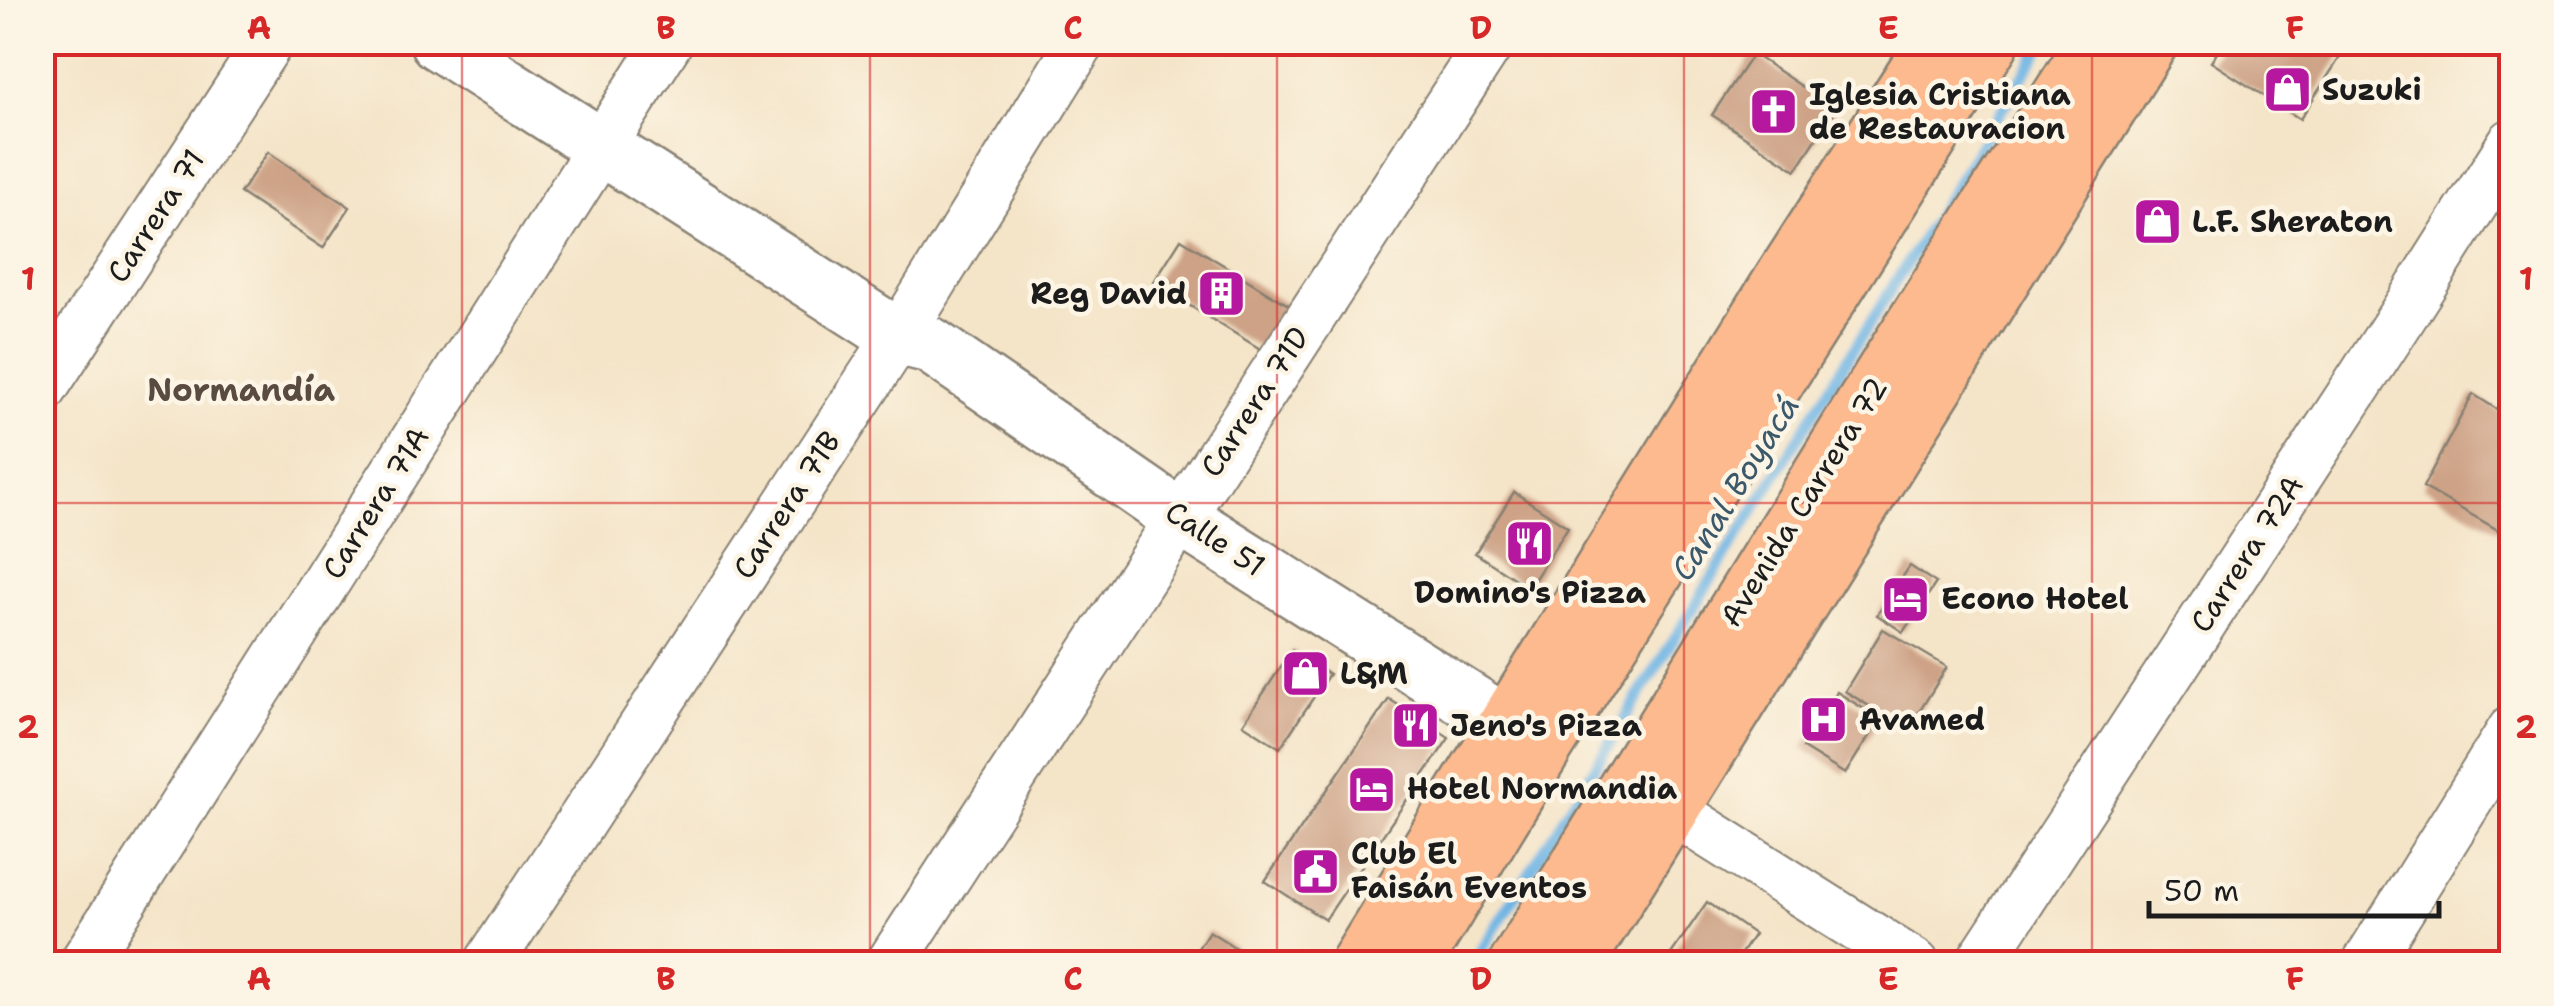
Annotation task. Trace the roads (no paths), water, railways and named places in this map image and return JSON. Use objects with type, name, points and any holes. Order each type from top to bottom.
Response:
[{"type":"highway","points":[[1358,964],[1782,280],[1935,42]]},
{"type":"highway","points":[[1413,964],[1546,745],[1991,42]]},
{"type":"highway","name":"Avenida Carrera 72","points":[[1517,964],[1870,396],[2096,42]]},
{"type":"highway","name":"Avenida Carrera 72","points":[[1575,964],[2150,42]]},
{"type":"highway","points":[[1782,280],[1783,371]]},
{"type":"highway","points":[[1852,520],[1870,396]]},
{"type":"highway","points":[[1582,603],[1663,561]]},
{"type":"street","name":"Carrera 71","points":[[42,390],[269,42]]},
{"type":"street","name":"Calle 51","points":[[438,42],[609,136],[913,332],[1180,516],[1506,724]]},
{"type":"street","name":"Calle 51","points":[[486,42],[609,136]]},
{"type":"street","name":"Carrera 71A","points":[[83,964],[668,42]]},
{"type":"street","name":"Carrera 71B","points":[[488,964],[913,332],[1081,42]]},
{"type":"street","name":"Carrera 71D","points":[[890,964],[1490,42]]},
{"type":"street","name":"Carrera 72A","points":[[1979,964],[2512,143]]},
{"type":"street","points":[[2366,964],[2512,730]]},
{"type":"street","points":[[1670,809],[1914,964]]},
{"type":"waterway","name":"Canal Boyacá","points":[[1473,964],[2044,42]]},
{"type":"place","name":"Suzuki","points":[[2287,90]]},
{"type":"place","name":"Iglesia Cristiana de Restauracion","points":[[1774,112]]},
{"type":"place","name":"L.F. Sheraton","points":[[2157,222]]},
{"type":"place","name":"Reg David","points":[[1222,294]]},
{"type":"place","name":"Domino's Pizza","points":[[1530,544]]},
{"type":"place","name":"Econo Hotel","points":[[1906,599]]},
{"type":"place","name":"L&M","points":[[1305,674]]},
{"type":"place","name":"Avamed","points":[[1824,720]]},
{"type":"place","name":"Jeno's Pizza","points":[[1415,726]]},
{"type":"place","name":"Hotel Normandia","points":[[1372,789]]},
{"type":"place","name":"Club El Faisán Eventos","points":[[1316,871]]},
{"type":"district","name":"Normandía","points":[[241,390]]}]
